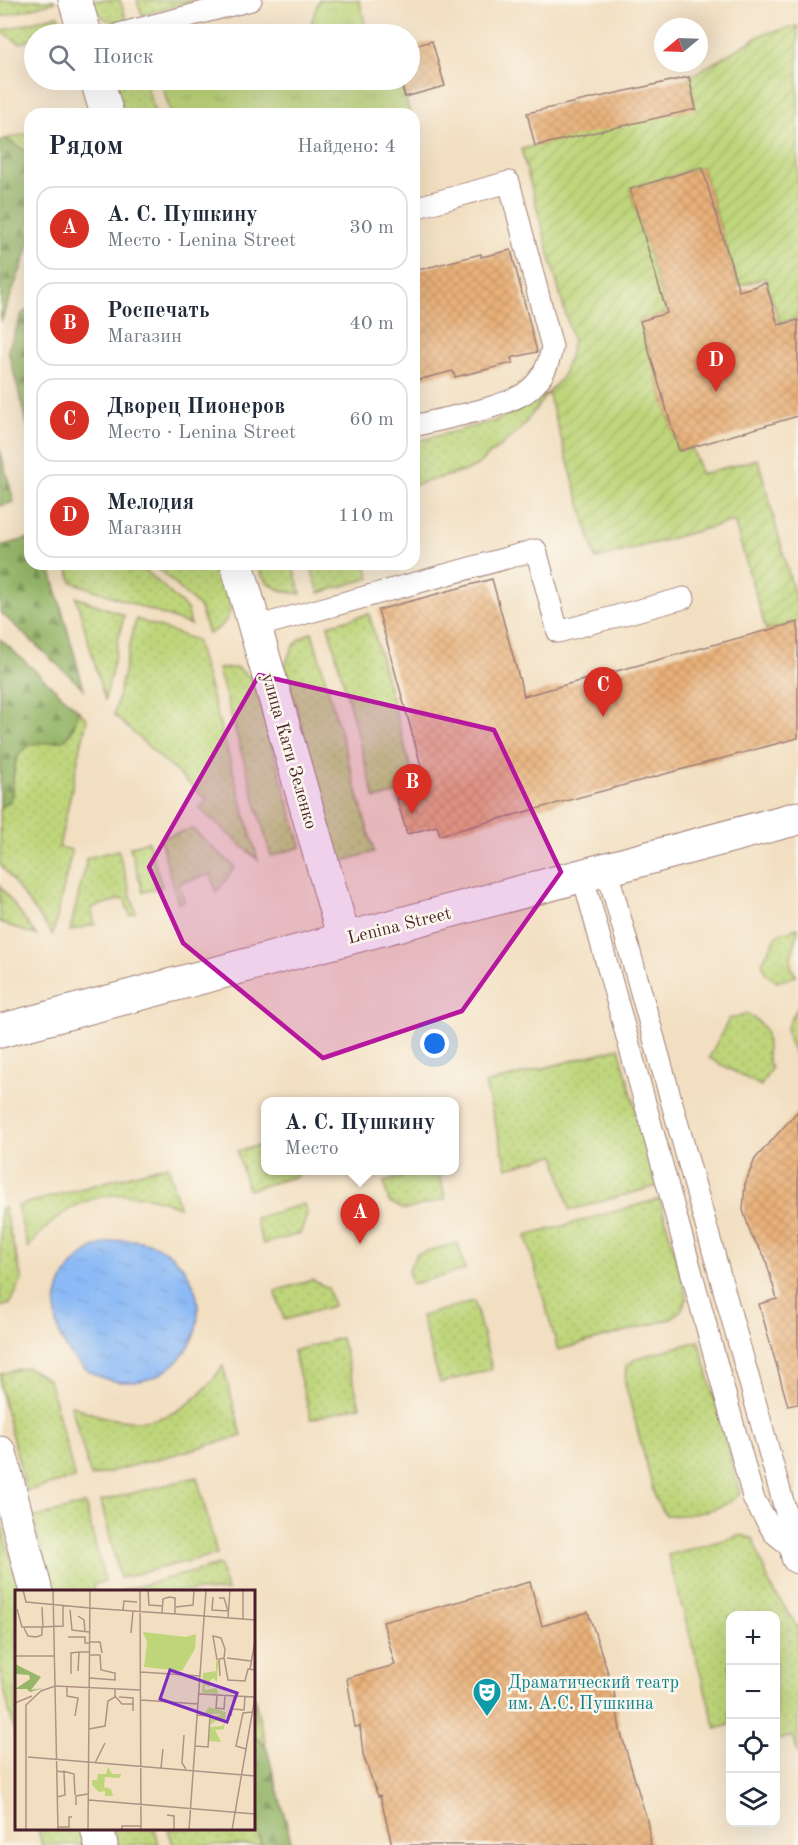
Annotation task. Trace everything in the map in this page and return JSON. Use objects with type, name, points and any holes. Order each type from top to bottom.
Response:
[{"type":"main road","points":[[75,0],[81,24]]},
{"type":"main road","points":[[100,90],[105,108]]},
{"type":"main road","name":"улица Кати Зеленко","points":[[239,570],[344,939]]},
{"type":"main road","name":"Lenina Street","points":[[0,1031],[798,818]]},
{"type":"main road","points":[[0,1453],[35,1590]]},
{"type":"main road","points":[[97,1830],[101,1845]]},
{"type":"lane","points":[[158,24],[251,0]]},
{"type":"lane","points":[[420,206],[509,182],[550,327],[552,347],[549,363],[541,377],[525,393],[505,402],[420,424]]},
{"type":"lane","points":[[255,627],[536,550],[558,632],[684,597]]},
{"type":"lane","points":[[595,874],[797,1555]]},
{"type":"highlighted area","points":[[259,675],[494,730],[561,872],[462,1011],[323,1058],[183,943],[149,867]]},
{"type":"green space","points":[[0,0],[54,0],[55,2],[0,17]]},
{"type":"green space","points":[[92,0],[120,0],[127,21],[114,22],[104,18],[97,11]]},
{"type":"green space","points":[[137,0],[196,0],[142,15]]},
{"type":"green space","points":[[319,0],[359,0],[365,24],[311,24]]},
{"type":"green space","points":[[58,15],[61,24],[25,24]]},
{"type":"green space","points":[[24,24],[24,42],[20,43],[0,31]]},
{"type":"green space","points":[[798,26],[798,318],[780,323],[765,278],[738,286],[702,167],[630,189],[667,313],[640,321],[679,451],[692,447],[701,474],[758,459],[798,608],[798,622],[766,630],[734,521],[596,559],[548,393],[563,376],[573,342],[521,149],[573,137],[566,104],[581,102],[696,109],[689,77],[698,72],[708,72],[708,66],[763,34]]},
{"type":"green space","points":[[116,90],[148,90],[153,108],[121,108]]},
{"type":"green space","points":[[164,90],[403,90],[408,108],[169,108]]},
{"type":"green space","points":[[24,134],[24,150],[5,139]]},
{"type":"green space","points":[[5,139],[24,150],[24,260],[1,322],[0,141]]},
{"type":"green space","points":[[24,312],[24,412],[8,350]]},
{"type":"green space","points":[[548,393],[520,430],[472,469],[420,483],[420,440],[498,420]]},
{"type":"green space","points":[[0,450],[14,502],[0,506]]},
{"type":"green space","points":[[24,540],[24,570],[51,570],[84,689],[0,612],[0,546]]},
{"type":"green space","points":[[68,570],[145,570],[187,609],[191,625],[72,582]]},
{"type":"green space","points":[[160,570],[222,570],[230,604],[226,621],[208,634],[200,608]]},
{"type":"green space","points":[[259,570],[294,570],[301,594],[286,592],[273,586],[263,578]]},
{"type":"green space","points":[[312,570],[368,570],[370,578],[319,593]]},
{"type":"green space","points":[[76,597],[124,615],[105,701]]},
{"type":"green space","points":[[369,614],[416,788],[375,799],[328,625]]},
{"type":"green space","points":[[136,619],[196,640],[258,860],[199,808],[207,800],[114,715]]},
{"type":"green space","points":[[312,632],[374,852],[339,862],[285,667],[294,646],[301,638]]},
{"type":"green space","points":[[0,639],[78,710],[74,727],[68,736],[61,741],[28,746],[20,753],[14,769],[11,800],[0,808]]},
{"type":"green space","points":[[237,668],[253,679],[301,847],[271,856],[218,669]]},
{"type":"green space","points":[[78,710],[87,719],[59,847],[72,850],[53,935],[0,864],[0,808],[11,800],[15,768],[20,753],[28,746],[54,742],[68,736],[74,726]]},
{"type":"green space","points":[[192,829],[235,867],[216,893],[211,874],[179,883],[184,901],[178,903],[160,838]]},
{"type":"green space","points":[[148,841],[162,887],[143,892],[130,847]]},
{"type":"green space","points":[[118,850],[136,913],[130,915],[124,898],[91,908],[95,924],[70,931],[87,858]]},
{"type":"green space","points":[[0,886],[37,936],[0,922]]},
{"type":"green space","points":[[798,928],[791,959],[791,965],[797,976],[777,982],[766,974],[762,962],[778,934]]},
{"type":"green space","points":[[798,1006],[798,1066],[786,1029]]},
{"type":"green space","points":[[748,1014],[763,1027],[766,1033],[768,1060],[771,1068],[761,1086],[709,1058],[729,1019]]},
{"type":"green space","points":[[619,1048],[657,1186],[570,1210],[555,1155],[507,1168],[485,1084]]},
{"type":"green space","points":[[261,1145],[261,1175],[297,1176],[248,1190],[237,1151]]},
{"type":"green space","points":[[168,1165],[179,1207],[157,1199],[135,1195],[96,1198],[77,1205],[60,1216],[43,1230],[28,1248],[17,1206]]},
{"type":"green space","points":[[408,1175],[439,1175],[446,1199],[405,1210],[389,1202],[384,1182]]},
{"type":"green space","points":[[660,1199],[687,1298],[681,1310],[671,1319],[558,1350],[526,1236]]},
{"type":"green space","points":[[304,1204],[307,1215],[300,1234],[263,1244],[255,1218]]},
{"type":"green space","points":[[4,1208],[22,1280],[10,1304],[0,1307],[0,1209]]},
{"type":"green space","points":[[458,1243],[465,1270],[412,1284],[408,1271],[417,1254]]},
{"type":"green space","points":[[312,1280],[328,1288],[333,1306],[284,1320],[275,1291]]},
{"type":"green space","points":[[474,1301],[492,1369],[440,1383],[421,1316]]},
{"type":"green space","points":[[341,1338],[360,1406],[311,1419],[293,1351]]},
{"type":"green space","points":[[699,1341],[740,1493],[726,1504],[706,1511],[685,1515],[666,1515],[656,1501],[625,1383],[626,1366],[637,1358]]},
{"type":"green space","points":[[223,1366],[242,1436],[91,1477],[71,1405],[116,1420],[156,1419],[174,1412],[191,1401],[208,1386]]},
{"type":"green space","points":[[27,1367],[49,1380],[75,1478],[26,1491],[0,1388],[0,1374]]},
{"type":"green space","points":[[197,1477],[217,1554],[120,1578],[101,1501]]},
{"type":"green space","points":[[85,1504],[105,1582],[93,1585],[94,1590],[52,1590],[33,1518]]},
{"type":"green space","points":[[0,1518],[19,1590],[15,1590],[15,1736],[0,1671]]},
{"type":"green space","points":[[742,1535],[753,1539],[770,1585],[798,1628],[798,1755],[793,1736],[780,1739],[780,1611],[726,1611],[726,1726],[716,1729],[668,1555]]},
{"type":"green space","points":[[220,1565],[227,1590],[123,1590]]},
{"type":"green space","points":[[255,1700],[266,1746],[255,1737]]},
{"type":"green space","points":[[255,1737],[266,1746],[292,1845],[261,1845],[255,1822]]},
{"type":"green space","points":[[255,1822],[261,1845],[173,1845],[168,1830],[255,1830]]},
{"type":"green space","points":[[38,1830],[80,1830],[84,1845],[42,1845]]},
{"type":"green space","points":[[113,1830],[155,1830],[159,1845],[117,1845]]},
{"type":"water","points":[[127,1240],[154,1246],[177,1261],[192,1284],[198,1311],[192,1338],[177,1361],[154,1376],[127,1382],[100,1376],[77,1361],[62,1338],[56,1311],[62,1284],[77,1261],[100,1246]]},
{"type":"building","points":[[432,41],[445,86],[405,97],[403,90],[420,90],[420,44]]},
{"type":"building","points":[[689,77],[696,109],[535,146],[527,113]]},
{"type":"building","points":[[702,167],[739,291],[766,283],[778,325],[798,320],[798,416],[679,451],[640,321],[667,313],[630,189]]},
{"type":"building","points":[[511,250],[537,352],[511,358],[513,363],[455,377],[453,371],[420,379],[420,269],[481,254],[481,257]]},
{"type":"building","points":[[492,579],[524,696],[798,622],[798,738],[440,835],[437,826],[407,834],[397,799],[428,791],[378,610]]},
{"type":"building","points":[[798,1111],[798,1404],[788,1406],[759,1304],[777,1299],[765,1257],[751,1235],[743,1210],[745,1184],[755,1159]]},
{"type":"building","name":"Драматический театр им. А.С. Пушкина","points":[[530,1582],[542,1626],[588,1612],[614,1691],[620,1730],[647,1820],[651,1845],[392,1845],[380,1795],[378,1796],[363,1755],[360,1726],[355,1727],[347,1678],[395,1665],[383,1622]]},
{"type":"place","name":"Мелодия","points":[[716,392]]},
{"type":"place","name":"Дворец Пионеров","points":[[603,717]]},
{"type":"place","name":"Роспечать","points":[[412,814]]},
{"type":"place","name":"А. С. Пушкину","points":[[360,1244]]},
{"type":"place","name":"Драматический театр им. А.С. Пушкина","points":[[487,1718]]}]
